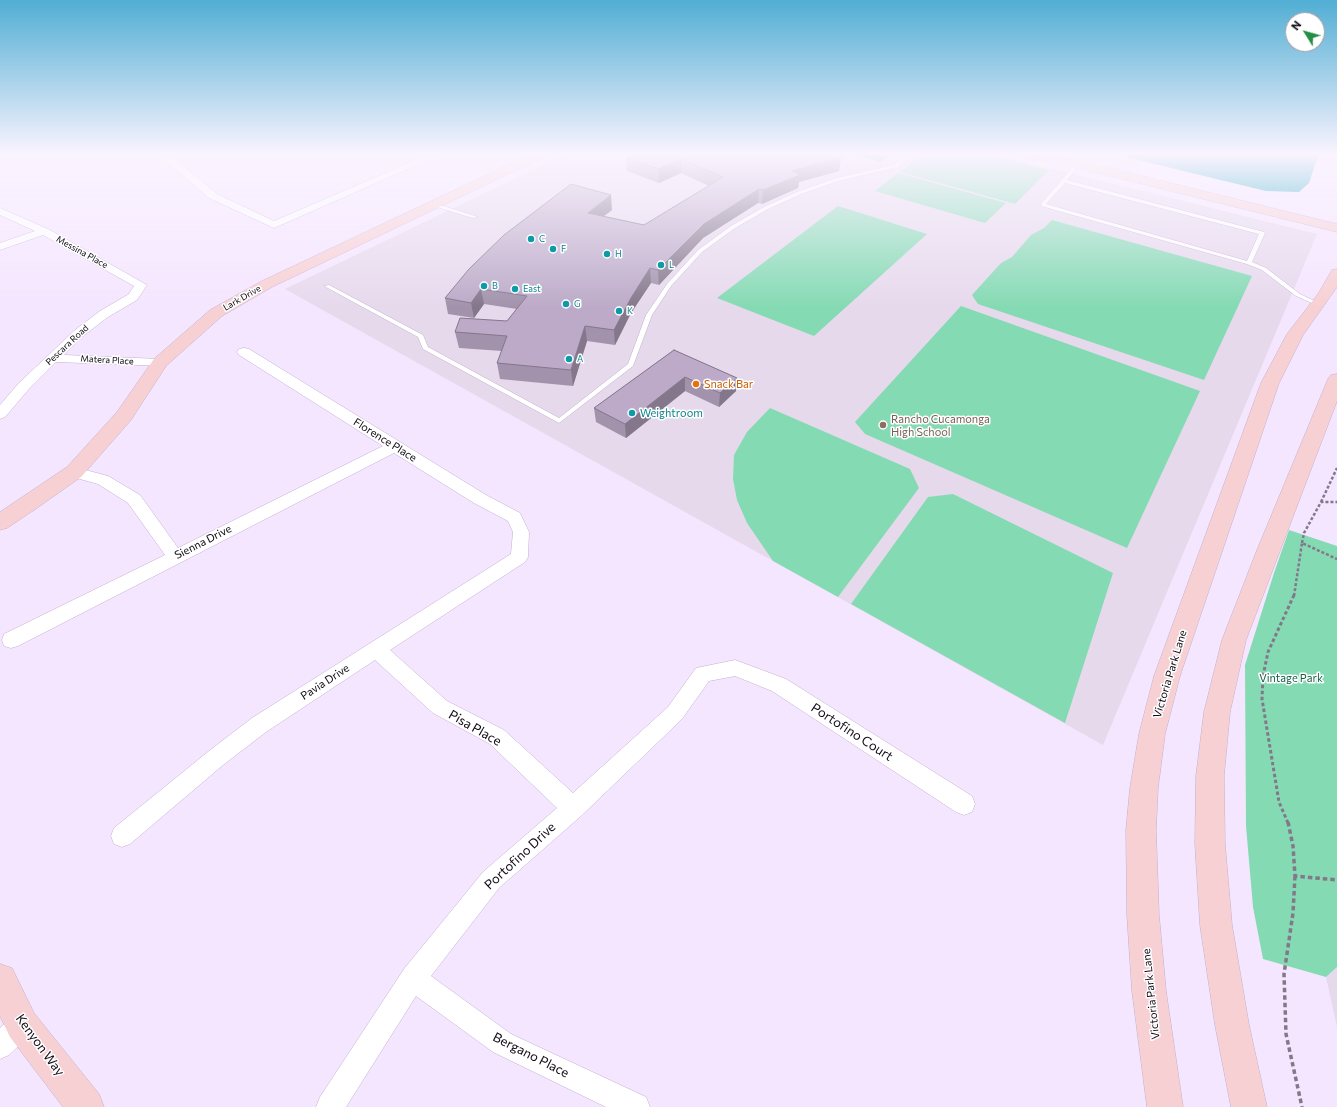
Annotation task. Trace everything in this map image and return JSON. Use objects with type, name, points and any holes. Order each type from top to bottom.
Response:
[{"type":"street","points":[[231,205],[274,225],[321,205]]},
{"type":"street","name":"Lark Drive","points":[[0,522],[30,504],[74,472],[124,416],[160,363],[216,313],[267,284],[431,205]]},
{"type":"street","points":[[1243,205],[1337,228]]},
{"type":"street","name":"Messina Place","points":[[0,211],[44,231],[141,285]]},
{"type":"street","points":[[0,246],[44,231]]},
{"type":"street","name":"Victoria Park Lane","points":[[1165,1107],[1149,991],[1143,915],[1142,830],[1144,788],[1152,734],[1166,676],[1270,383],[1295,334],[1318,304],[1337,273]]},
{"type":"street","name":"Pescara Road","points":[[0,414],[24,386],[79,333],[104,314],[133,297],[141,285]]},
{"type":"street","name":"Florence Place","points":[[244,352],[480,499],[514,517],[521,532]]},
{"type":"street","name":"Matera Place","points":[[54,358],[160,363]]},
{"type":"street","points":[[1249,1107],[1232,1025],[1216,926],[1210,844],[1210,776],[1217,712],[1234,640],[1268,550],[1337,379]]},
{"type":"street","name":"Sienna Drive","points":[[11,640],[395,446]]},
{"type":"street","points":[[74,472],[103,480],[134,499],[175,556]]},
{"type":"street","name":"Pavia Drive","points":[[122,836],[216,758],[259,725],[519,557],[521,532]]},
{"type":"street","name":"Pisa Place","points":[[375,649],[440,707],[497,737],[573,808]]},
{"type":"street","name":"Portofino Drive","points":[[330,1107],[413,978],[491,880],[573,808],[675,713],[703,674],[735,668]]},
{"type":"street","name":"Portofino Court","points":[[735,668],[779,685],[964,804]]},
{"type":"street","name":"Bergano Place","points":[[413,978],[502,1044],[636,1107]]},
{"type":"street","name":"Kenyon Way","points":[[0,980],[11,1035],[86,1107]]},
{"type":"lane","points":[[434,205],[475,217]]},
{"type":"lane","points":[[327,286],[421,336],[425,348],[559,421],[631,364],[649,315],[669,284],[700,251],[733,228],[773,205]]},
{"type":"lane","points":[[1043,205],[1248,263],[1264,269],[1298,295],[1318,304]]},
{"type":"lane","points":[[1154,205],[1262,233],[1248,263]]},
{"type":"path","points":[[1302,1107],[1286,1034],[1284,981],[1293,913],[1295,876],[1293,846],[1288,822],[1279,802],[1273,758],[1266,728],[1262,699],[1263,676],[1268,652],[1294,596],[1304,533],[1337,468]]},
{"type":"path","points":[[1321,502],[1337,502]]},
{"type":"path","points":[[1302,543],[1337,559]]},
{"type":"path","points":[[1295,876],[1337,880]]},
{"type":"shaded area","name":"Rancho Cucamonga High School","points":[[461,205],[1198,205],[1317,234],[1103,745],[285,289]]},
{"type":"shaded area","points":[[1337,967],[1337,1027],[1326,977]]},
{"type":"green space","points":[[922,205],[1004,205],[985,223]]},
{"type":"green space","points":[[838,206],[927,234],[814,336],[717,298]]},
{"type":"green space","points":[[1052,220],[1252,276],[1204,380],[978,304],[972,295],[1001,263],[1012,257],[1031,235],[1044,228]]},
{"type":"green space","points":[[961,306],[1200,391],[1127,548],[865,434],[855,422]]},
{"type":"green space","points":[[770,408],[910,469],[919,488],[838,597],[773,561],[747,523],[737,500],[733,479],[734,455],[747,432]]},
{"type":"green space","points":[[953,494],[1113,573],[1065,723],[851,604],[928,497]]},
{"type":"green space","name":"Vintage Park","points":[[1289,530],[1337,546],[1337,967],[1326,977],[1263,959],[1253,907],[1246,826],[1245,665]]},
{"type":"building","points":[[544,205],[599,205],[588,213],[644,225],[677,205],[734,205],[704,224],[658,270],[650,268],[631,298],[614,330],[585,326],[571,370],[497,363],[507,336],[455,332],[460,318],[507,321],[527,296],[481,289],[471,303],[445,298],[469,269],[504,235]]},
{"type":"building","points":[[674,350],[737,378],[720,393],[685,377],[625,424],[594,408]]},
{"type":"place","name":"C","points":[[531,239]]},
{"type":"place","name":"F","points":[[553,249]]},
{"type":"place","name":"H","points":[[607,254]]},
{"type":"place","name":"L","points":[[661,265]]},
{"type":"place","name":"B","points":[[484,286]]},
{"type":"place","name":"East","points":[[515,289]]},
{"type":"place","name":"G","points":[[566,304]]},
{"type":"place","name":"K","points":[[619,311]]},
{"type":"place","name":"A","points":[[569,359]]},
{"type":"place","name":"Snack Bar","points":[[696,384]]},
{"type":"place","name":"Weightroom","points":[[632,413]]},
{"type":"place","name":"Rancho Cucamonga High School","points":[[883,425]]}]
